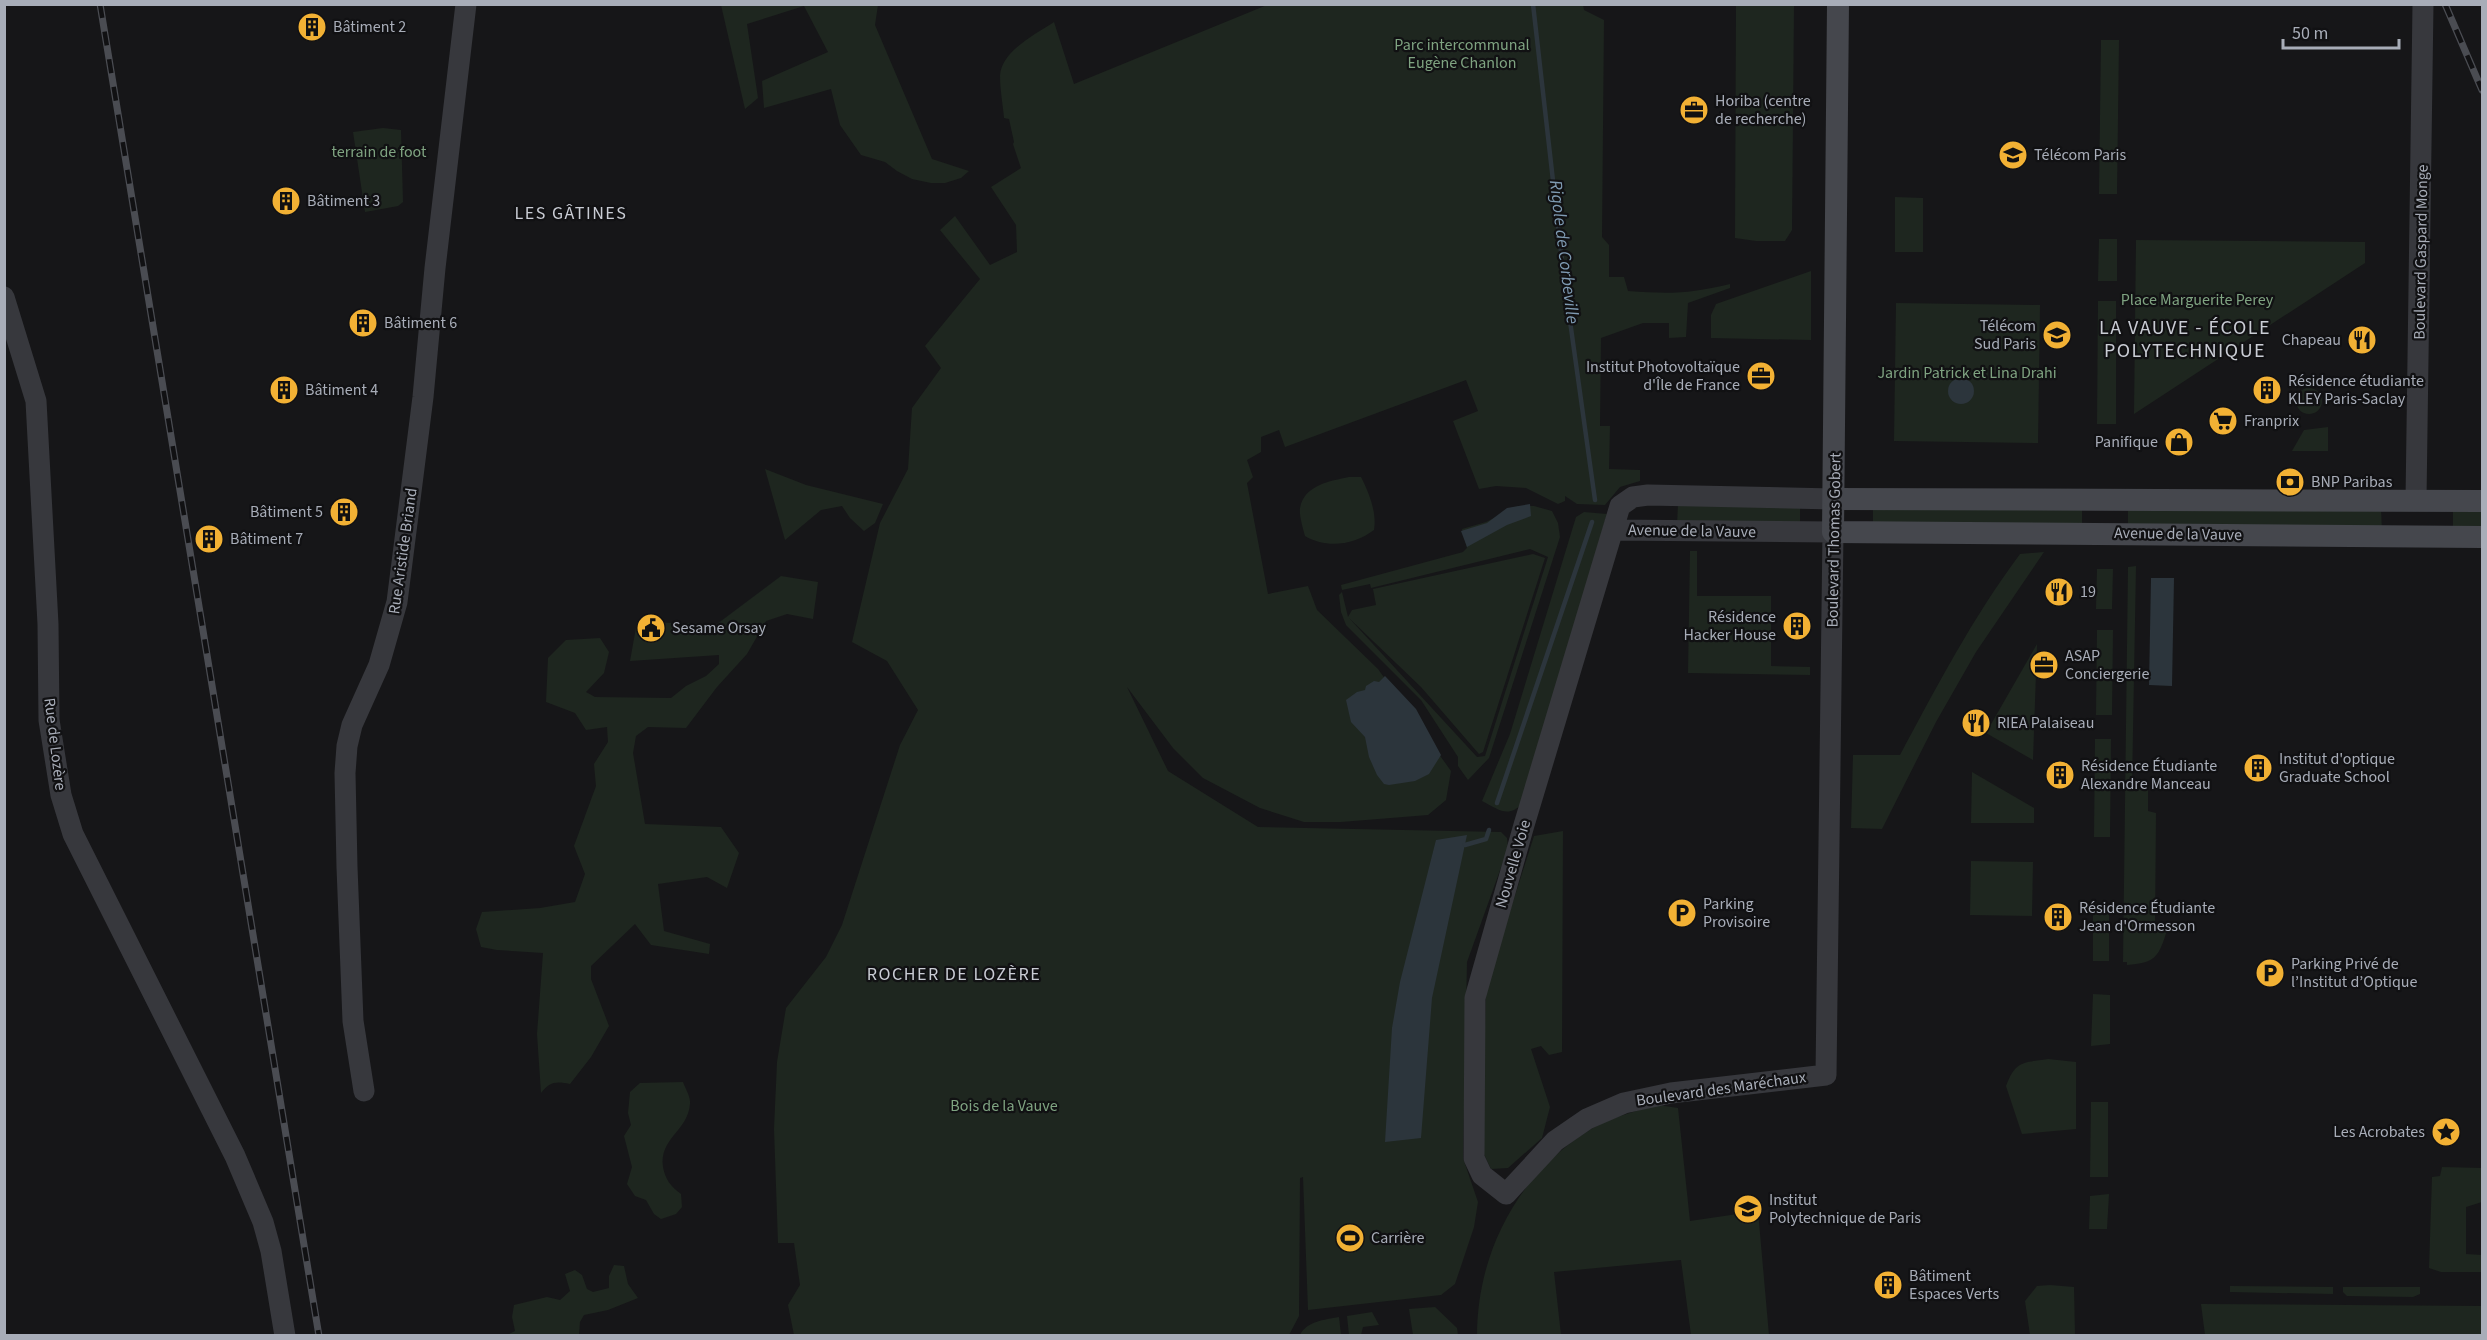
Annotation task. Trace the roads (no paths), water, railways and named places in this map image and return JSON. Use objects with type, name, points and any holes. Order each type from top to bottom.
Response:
[{"type":"main road","name":"Boulevard Thomas Gobert","points":[[1833,532],[1838,4]]},
{"type":"main road","name":"Avenue de la Vauve","points":[[1834,499],[2482,501]]},
{"type":"main road","name":"Avenue de la Vauve","points":[[1833,532],[2482,537]]},
{"type":"street","name":"Rue Aristide Briand","points":[[364,1091],[353,1021],[347,855],[347,746],[352,725],[379,665],[397,602],[423,397],[435,268],[466,4]]},
{"type":"street","name":"Boulevard Gaspard Monge","points":[[2416,500],[2419,419],[2423,4]]},
{"type":"street","name":"Rue de Lozère","points":[[4,297],[36,400],[48,624],[49,720],[61,795],[73,834],[235,1156],[263,1222],[271,1251],[285,1335]]},
{"type":"street","name":"Avenue de la Vauve","points":[[1833,532],[1613,530],[1620,506],[1633,497],[1708,495],[1834,499]]},
{"type":"street","name":"Nouvelle Voie","points":[[1506,1194],[1482,1175],[1474,1158],[1475,998],[1527,813],[1613,530]]},
{"type":"street","name":"Boulevard Thomas Gobert","points":[[1826,1075],[1833,532]]},
{"type":"street","name":"Boulevard des Maréchaux","points":[[1506,1194],[1555,1141],[1587,1119],[1624,1103],[1677,1092],[1826,1075]]},
{"type":"waterway","name":"Rigole de Corbeville","points":[[1533,4],[1564,278],[1595,500]]},
{"type":"waterway","name":"Rigole de Corbeville","points":[[1497,803],[1592,522]]},
{"type":"waterway","name":"Rigole de Corbeville","points":[[1465,845],[1486,839],[1489,830]]},
{"type":"railway","points":[[100,4],[319,1336]]},
{"type":"railway","points":[[2445,4],[2482,90]]},
{"type":"place","name":"Bâtiment 2","points":[[312,27]]},
{"type":"place","name":"Horiba (centre de recherche)","points":[[1694,110]]},
{"type":"place","name":"Télécom Paris","points":[[2013,155]]},
{"type":"place","name":"Bâtiment 3","points":[[286,201]]},
{"type":"place","name":"Bâtiment 6","points":[[363,323]]},
{"type":"place","name":"Télécom Sud Paris","points":[[2057,335]]},
{"type":"place","name":"Chapeau","points":[[2362,340]]},
{"type":"place","name":"Institut Photovoltaïque d'Île de France","points":[[1761,376]]},
{"type":"place","name":"Bâtiment 4","points":[[284,390]]},
{"type":"place","name":"Résidence étudiante KLEY Paris-Saclay","points":[[2267,390]]},
{"type":"place","name":"Franprix","points":[[2223,421]]},
{"type":"place","name":"Panifique","points":[[2179,442]]},
{"type":"place","name":"BNP Paribas","points":[[2290,482]]},
{"type":"place","name":"Bâtiment 5","points":[[344,512]]},
{"type":"place","name":"Bâtiment 7","points":[[209,539]]},
{"type":"place","name":"19","points":[[2059,592]]},
{"type":"place","name":"Résidence Hacker House","points":[[1797,626]]},
{"type":"place","name":"Sesame Orsay","points":[[651,628]]},
{"type":"place","name":"ASAP Conciergerie","points":[[2044,665]]},
{"type":"place","name":"RIEA Palaiseau","points":[[1976,723]]},
{"type":"place","name":"Institut d'optique Graduate School","points":[[2258,768]]},
{"type":"place","name":"Résidence Étudiante Alexandre Manceau","points":[[2060,775]]},
{"type":"place","name":"Parking Provisoire","points":[[1682,913]]},
{"type":"place","name":"Résidence Étudiante Jean d'Ormesson","points":[[2058,917]]},
{"type":"place","name":"Parking Privé de l’Institut d’Optique","points":[[2270,973]]},
{"type":"place","name":"Les Acrobates","points":[[2446,1132]]},
{"type":"place","name":"Institut Polytechnique de Paris","points":[[1748,1209]]},
{"type":"place","name":"Carrière","points":[[1350,1238]]},
{"type":"place","name":"Bâtiment Espaces Verts","points":[[1888,1285]]},
{"type":"district","name":"LES GÂTINES","points":[[571,213]]},
{"type":"district","name":"LA VAUVE - ÉCOLE POLYTECHNIQUE","points":[[2185,340]]},
{"type":"district","name":"ROCHER DE LOZÈRE","points":[[954,974]]},
{"type":"park label","name":"Parc intercommunal Eugène Chanlon","points":[[1462,54]]},
{"type":"park label","name":"terrain de foot","points":[[379,152]]},
{"type":"park label","name":"Place Marguerite Perey","points":[[2197,300]]},
{"type":"park label","name":"Jardin Patrick et Lina Drahi","points":[[1967,373]]},
{"type":"park label","name":"Bois de la Vauve","points":[[1004,1106]]}]
